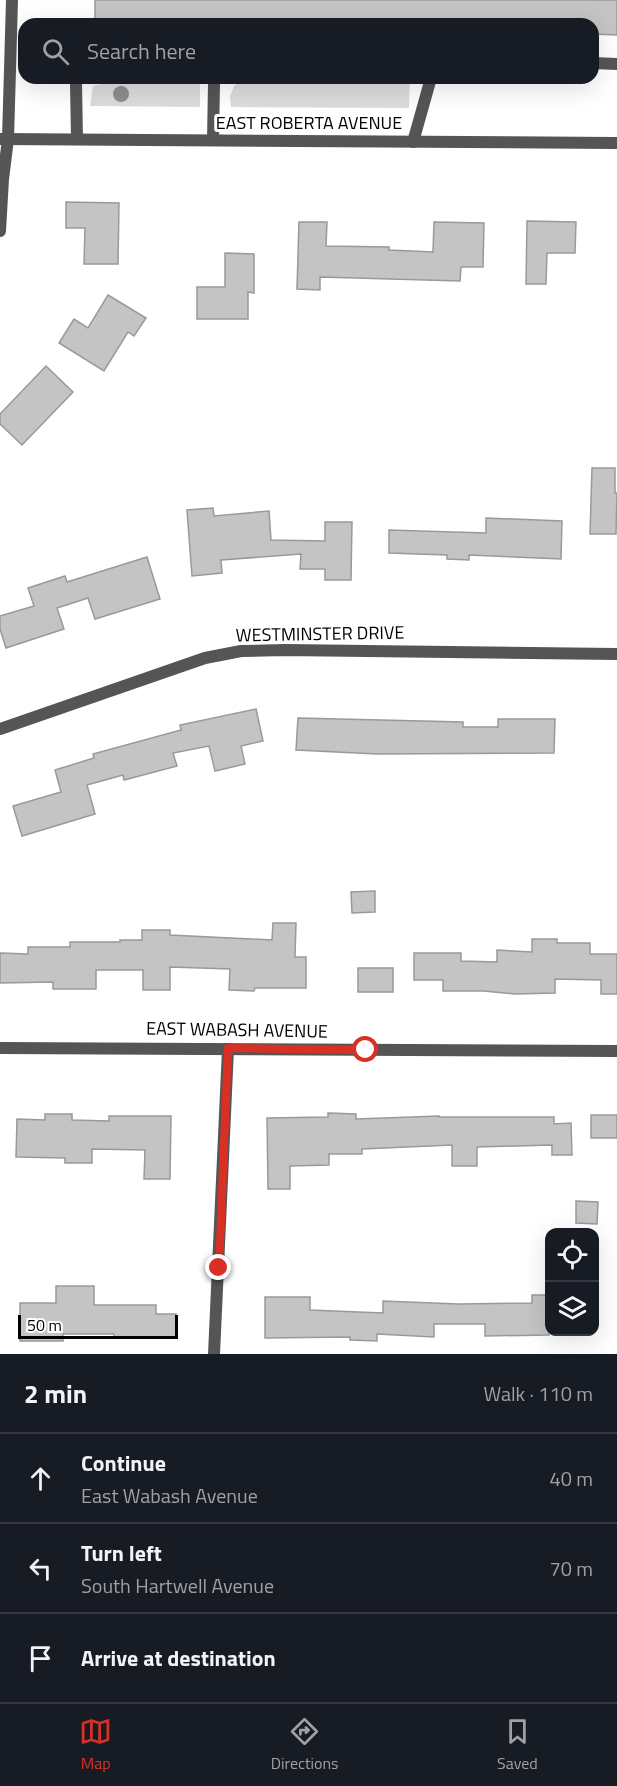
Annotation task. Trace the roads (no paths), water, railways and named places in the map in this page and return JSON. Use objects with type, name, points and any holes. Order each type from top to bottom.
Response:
[{"type":"street","points":[[0,231],[12,0]]},
{"type":"street","points":[[599,63],[617,64]]},
{"type":"street","points":[[76,84],[77,139]]},
{"type":"street","points":[[213,140],[214,84]]},
{"type":"street","points":[[413,142],[429,84]]},
{"type":"street","name":"EAST ROBERTA AVENUE","points":[[4,139],[617,143]]},
{"type":"street","name":"WESTMINSTER DRIVE","points":[[0,729],[204,658],[241,651],[617,654]]},
{"type":"street","name":"EAST WABASH AVENUE","points":[[0,1048],[617,1051]]},
{"type":"street","points":[[214,1354],[228,1048]]}]
